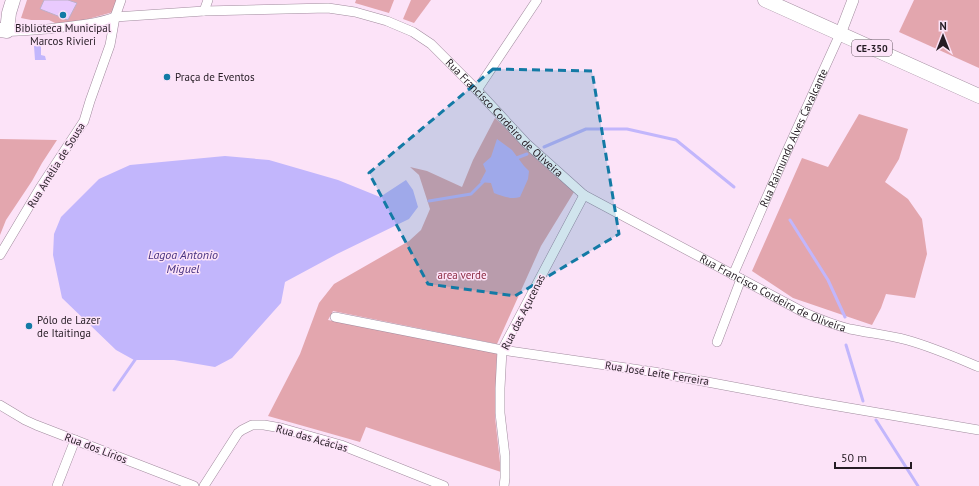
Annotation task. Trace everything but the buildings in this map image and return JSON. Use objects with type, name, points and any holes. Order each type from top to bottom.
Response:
[{"type":"main road","points":[[3,30],[13,0]]},
{"type":"main road","name":"CE-350","points":[[765,0],[979,96]]},
{"type":"street","name":"Rua Amélia de Sousa","points":[[0,255],[40,188],[84,121],[110,45],[115,17],[121,0]]},
{"type":"street","points":[[204,11],[208,0]]},
{"type":"street","points":[[477,90],[536,0]]},
{"type":"street","name":"Rua Raimundo Alves Cavalcante","points":[[717,342],[737,277],[786,153],[840,34],[853,0]]},
{"type":"street","name":"Rua Francisco Cordeiro de Oliveira","points":[[3,30],[15,31],[76,26],[115,17],[204,11],[328,8],[355,12],[387,21],[413,32],[431,44],[477,90],[526,143],[584,195],[803,312],[824,321],[851,329],[880,334],[929,347],[979,366]]},
{"type":"street","name":"Rua das Açucenas","points":[[504,486],[505,456],[500,413],[502,350],[584,195]]},
{"type":"street","name":"Rua José Leite Ferreira","points":[[335,317],[502,350],[654,372],[814,402],[979,430]]},
{"type":"street","name":"Rua dos Lírios","points":[[0,404],[25,420],[36,425],[194,486]]},
{"type":"street","name":"Rua das Acácias","points":[[204,486],[238,433],[252,425],[264,425],[281,428],[341,445],[444,486]]},
{"type":"street","points":[[57,486],[75,440]]},
{"type":"highlighted area","points":[[493,69],[592,71],[619,234],[515,296],[428,284],[369,173]]},
{"type":"green space","points":[[27,0],[117,0],[113,12],[81,21],[59,25],[49,20],[31,20],[21,18]]},
{"type":"green space","points":[[356,0],[394,0],[389,13],[355,3]]},
{"type":"green space","points":[[411,0],[431,0],[414,23],[403,19]]},
{"type":"green space","points":[[914,0],[979,0],[979,68],[899,32]]},
{"type":"green space","points":[[859,114],[908,129],[899,159],[885,182],[908,199],[922,219],[927,254],[915,298],[886,294],[881,308],[872,325],[793,298],[752,271],[802,158],[828,167]]},
{"type":"green space","name":"area verde","points":[[495,118],[574,192],[541,246],[497,344],[333,311],[328,320],[497,353],[495,417],[501,472],[366,427],[360,442],[268,416],[300,354],[319,303],[334,284],[409,241],[421,230],[430,209],[419,175],[410,167],[427,171],[462,187],[473,160]]},
{"type":"green space","points":[[0,139],[57,140],[6,220],[0,235]]},
{"type":"water","points":[[34,46],[41,46],[41,55],[45,56],[46,60],[35,60]]},
{"type":"water","points":[[497,139],[512,150],[529,171],[528,179],[520,197],[510,198],[494,193],[491,183],[480,182],[486,171],[483,164],[491,157]]},
{"type":"water","name":"Lagoa Antonio Miguel","points":[[225,156],[269,160],[338,180],[380,197],[406,180],[413,190],[418,207],[409,219],[337,254],[285,282],[281,303],[232,358],[215,367],[174,360],[134,360],[116,350],[62,298],[53,255],[54,234],[61,217],[99,179],[130,165]]},
{"type":"waterway","points":[[544,147],[586,129],[627,129],[676,140],[734,187]]},
{"type":"waterway","points":[[514,159],[527,154]]},
{"type":"waterway","points":[[429,201],[471,194],[486,179]]},
{"type":"waterway","points":[[790,220],[828,280],[845,317]]},
{"type":"waterway","points":[[846,345],[863,401]]},
{"type":"waterway","points":[[114,390],[137,357]]},
{"type":"waterway","points":[[876,420],[918,486]]},
{"type":"place","name":"Biblioteca Municipal Marcos Rivieri","points":[[63,15]]},
{"type":"place","name":"Praça de Eventos","points":[[167,77]]},
{"type":"place","name":"Pólo de Lazer de Itaitinga","points":[[29,326]]}]
